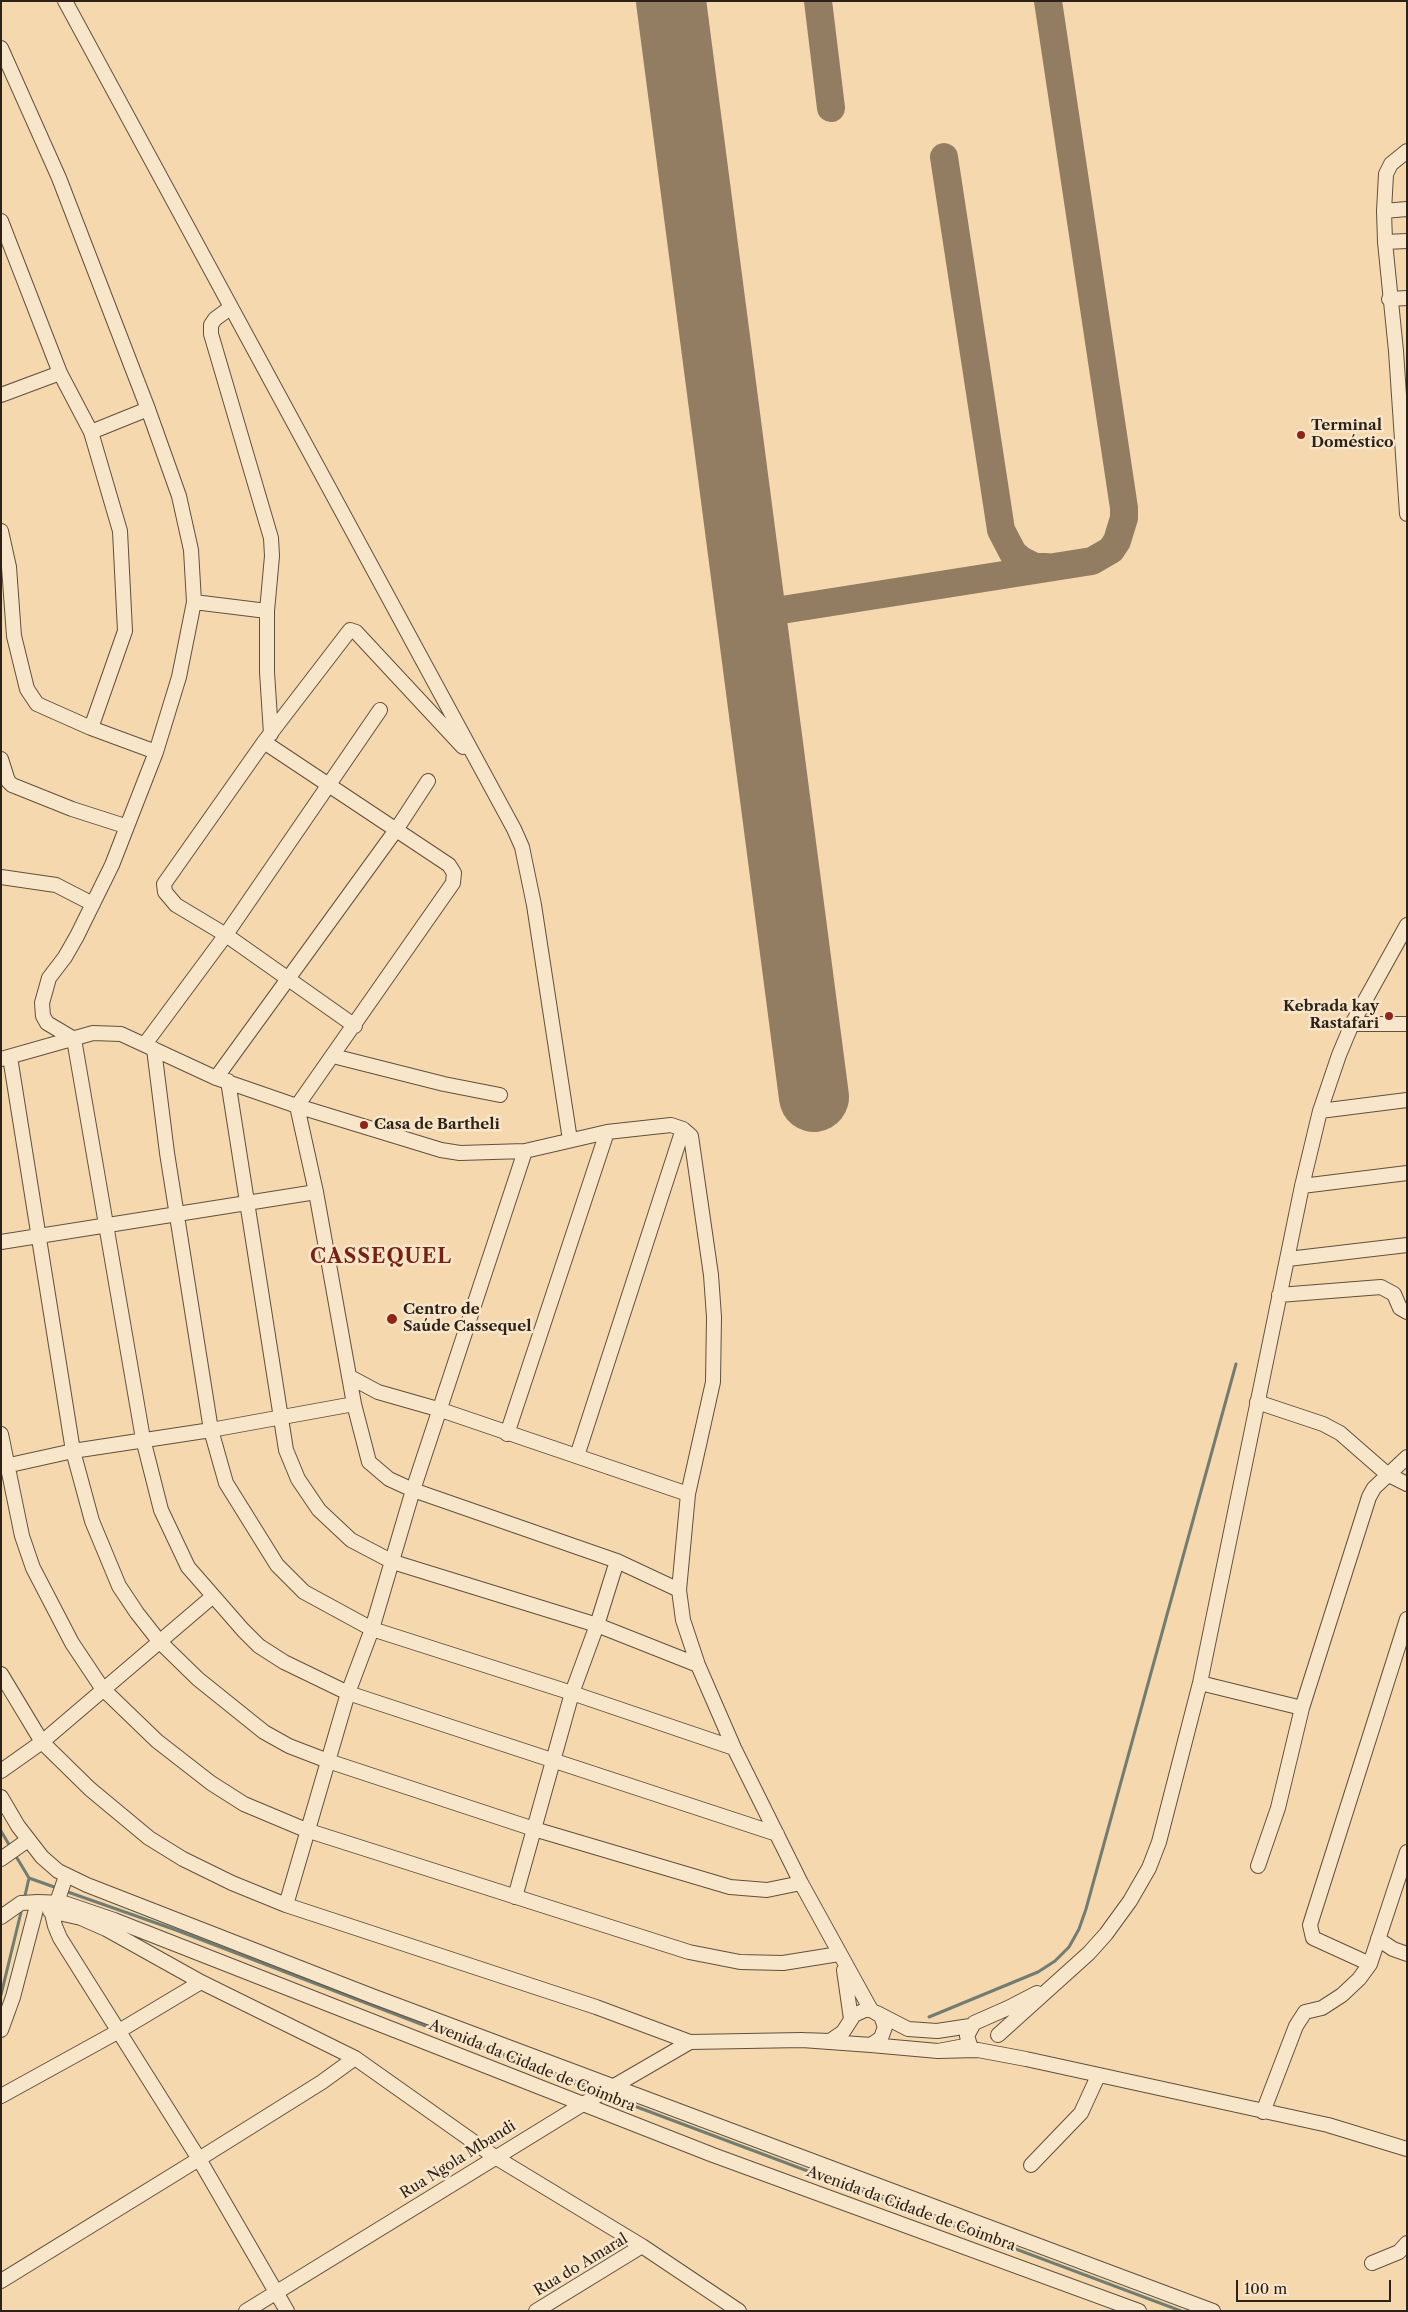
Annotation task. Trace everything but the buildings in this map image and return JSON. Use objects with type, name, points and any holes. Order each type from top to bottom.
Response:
[{"type":"street","points":[[65,1],[522,847],[534,905],[570,1140]]},
{"type":"street","points":[[1,49],[58,178],[148,409],[179,496],[191,550],[194,602],[179,677],[156,752],[112,865],[65,957],[49,978],[42,1003],[43,1016],[47,1023],[74,1039],[143,1439],[161,1510],[188,1567],[212,1596],[259,1646],[284,1662],[348,1693],[777,1834]]},
{"type":"street","points":[[1407,151],[1391,164],[1386,174],[1384,211],[1384,242],[1389,299],[1401,351],[1407,513]]},
{"type":"street","points":[[1384,211],[1407,209]]},
{"type":"street","points":[[1,221],[60,372],[91,432],[120,531],[125,631],[91,728]]},
{"type":"street","points":[[1384,242],[1407,241]]},
{"type":"street","points":[[1389,299],[1407,298]]},
{"type":"street","points":[[230,308],[215,319],[211,325],[211,334],[270,538],[272,556],[267,611],[268,738]]},
{"type":"street","points":[[1,395],[60,372]]},
{"type":"street","points":[[91,432],[148,409]]},
{"type":"street","points":[[1,531],[9,567],[14,636],[27,689],[36,704],[91,728],[156,752]]},
{"type":"street","points":[[194,602],[267,611]]},
{"type":"street","points":[[355,1026],[226,936],[176,905],[165,892],[164,884],[268,738],[347,632],[353,630],[477,762]]},
{"type":"street","points":[[380,710],[150,1047],[211,1430],[226,1483],[277,1565],[304,1592],[372,1629],[572,1693],[734,1748]]},
{"type":"street","points":[[268,738],[330,785],[449,865],[454,874],[454,883],[297,1106],[316,1192],[354,1404],[369,1462],[389,1479],[413,1490],[617,1562],[679,1590]]},
{"type":"street","points":[[1,759],[8,781],[12,785],[72,809],[126,826]]},
{"type":"street","points":[[428,781],[396,830],[288,978],[222,1080],[245,1203],[286,1450],[298,1479],[319,1510],[351,1540],[393,1562],[597,1625],[698,1665]]},
{"type":"street","points":[[1,877],[56,885],[93,904]]},
{"type":"street","points":[[983,2051],[1089,1953],[1130,1901],[1149,1868],[1159,1842],[1200,1684],[1302,1186],[1320,1111],[1352,1024],[1407,925]]},
{"type":"street","points":[[1352,1024],[1407,1024]]},
{"type":"street","points":[[802,1883],[767,1890],[730,1887],[534,1829],[328,1761],[289,1746],[264,1732],[198,1679],[159,1641],[119,1586],[92,1520],[73,1451],[39,1236],[6,1058],[94,1033],[121,1034],[222,1080],[297,1106],[440,1150],[474,1154],[525,1151],[607,1132],[671,1125],[683,1129],[691,1136],[714,1317],[713,1382],[688,1494],[679,1590],[683,1620],[698,1665],[734,1748],[841,1958],[873,2011],[881,2016],[885,2027],[881,2038],[868,2045],[860,2044],[851,2036],[841,1958]]},
{"type":"street","points":[[333,1056],[444,1084],[500,1095]]},
{"type":"street","points":[[1320,1111],[1407,1100]]},
{"type":"street","points":[[577,1456],[683,1129]]},
{"type":"street","points":[[507,1434],[607,1132]]},
{"type":"street","points":[[286,1905],[306,1830],[348,1693],[372,1629],[413,1490],[525,1151]]},
{"type":"street","points":[[1302,1186],[1407,1174]]},
{"type":"street","points":[[1,1242],[316,1192]]},
{"type":"street","points":[[1288,1259],[1407,1246]]},
{"type":"street","points":[[1280,1295],[1381,1287],[1394,1294],[1400,1308],[1407,1312]]},
{"type":"street","points":[[350,1377],[378,1392],[441,1410],[688,1494]]},
{"type":"street","points":[[1257,1402],[1316,1422],[1340,1433],[1387,1474],[1407,1484]]},
{"type":"street","points":[[4,1466],[73,1451],[211,1430],[279,1416],[354,1404]]},
{"type":"street","points":[[1,1434],[4,1466],[22,1536],[33,1568],[72,1643],[102,1688],[157,1741],[210,1783],[244,1804],[306,1830],[515,1897],[716,1958],[740,1962],[783,1963],[841,1958]]},
{"type":"street","points":[[1258,1866],[1278,1808],[1302,1708],[1368,1497],[1387,1474],[1407,1457]]},
{"type":"street","points":[[515,1897],[555,1761],[572,1693],[597,1625],[617,1562]]},
{"type":"street","points":[[1,1771],[42,1742],[102,1688],[212,1596]]},
{"type":"street","points":[[1370,1964],[1312,1938],[1310,1924],[1407,1619]]},
{"type":"street","points":[[1,1674],[42,1742],[90,1789],[149,1838],[183,1859],[215,1875],[286,1905],[596,2006],[690,2042],[830,2041],[859,2011],[873,2011],[908,2029],[937,2031],[974,2023],[1037,1993],[1089,1953]]},
{"type":"street","points":[[1200,1684],[1302,1708]]},
{"type":"street","name":"Avenida da Cidade de Coimbra","points":[[1,1797],[25,1842],[65,1879],[1214,2311]]},
{"type":"street","points":[[1,1859],[25,1842]]},
{"type":"street","points":[[1263,2112],[1296,2026],[1305,2012],[1322,2008],[1342,1995],[1359,1979],[1370,1964],[1407,1852]]},
{"type":"street","points":[[1,2030],[51,1903],[65,1879]]},
{"type":"street","points":[[51,1903],[60,1938],[199,2159],[287,2311]]},
{"type":"street","points":[[4,1910],[21,1904],[51,1903],[98,1925],[202,1982],[355,2058],[495,2157],[642,2246],[739,2311]]},
{"type":"street","name":"Avenida da Cidade de Coimbra","points":[[51,1903],[114,1920],[587,2101],[713,2155],[1140,2311]]},
{"type":"street","points":[[1378,1939],[1393,1949],[1407,1954]]},
{"type":"street","points":[[1,2096],[119,2031],[202,1982]]},
{"type":"street","points":[[974,2023],[992,2023],[997,2039],[1026,2059]]},
{"type":"street","points":[[938,2051],[970,2045],[967,2036],[974,2023]]},
{"type":"street","points":[[802,2040],[938,2051],[983,2051],[1328,2125],[1407,2149]]},
{"type":"street","name":"Rua Ngola Mbandi","points":[[246,2311],[587,2101],[690,2042]]},
{"type":"street","points":[[1,2281],[322,2082],[355,2058]]},
{"type":"street","points":[[1031,2166],[1081,2113],[1098,2076]]},
{"type":"street","points":[[1372,2263],[1399,2252],[1407,2243]]},
{"type":"street","name":"Rua do Amaral","points":[[536,2311],[642,2246]]},
{"type":"waterway","points":[[929,2017],[1038,1972],[1055,1961],[1069,1947],[1079,1929],[1236,1364]]},
{"type":"waterway","points":[[1,1831],[11,1848]]},
{"type":"waterway","points":[[14,1853],[29,1878]]},
{"type":"waterway","points":[[29,1878],[57,1888]]},
{"type":"waterway","points":[[24,1900],[29,1878]]},
{"type":"waterway","points":[[65,1891],[176,1930],[595,2091]]},
{"type":"waterway","points":[[1,1995],[22,1908]]},
{"type":"waterway","points":[[605,2095],[1181,2311]]},
{"type":"taxiway","points":[[818,1],[831,108]]},
{"type":"taxiway","points":[[750,615],[1092,561],[1111,550],[1117,541],[1124,518],[1124,508],[1048,1]]},
{"type":"taxiway","points":[[944,157],[1001,530],[1013,553],[1021,560],[1035,567],[1046,567]]},
{"type":"runway","points":[[671,1],[814,1097]]},
{"type":"place","name":"Terminal Doméstico","points":[[1301,435]]},
{"type":"place","name":"Kebrada kay Rastafari","points":[[1389,1016]]},
{"type":"place","name":"Casa de Bartheli","points":[[364,1125]]},
{"type":"place","name":"Centro de Saúde Cassequel","points":[[392,1319]]},
{"type":"district","name":"CASSEQUEL","points":[[381,1257]]}]
